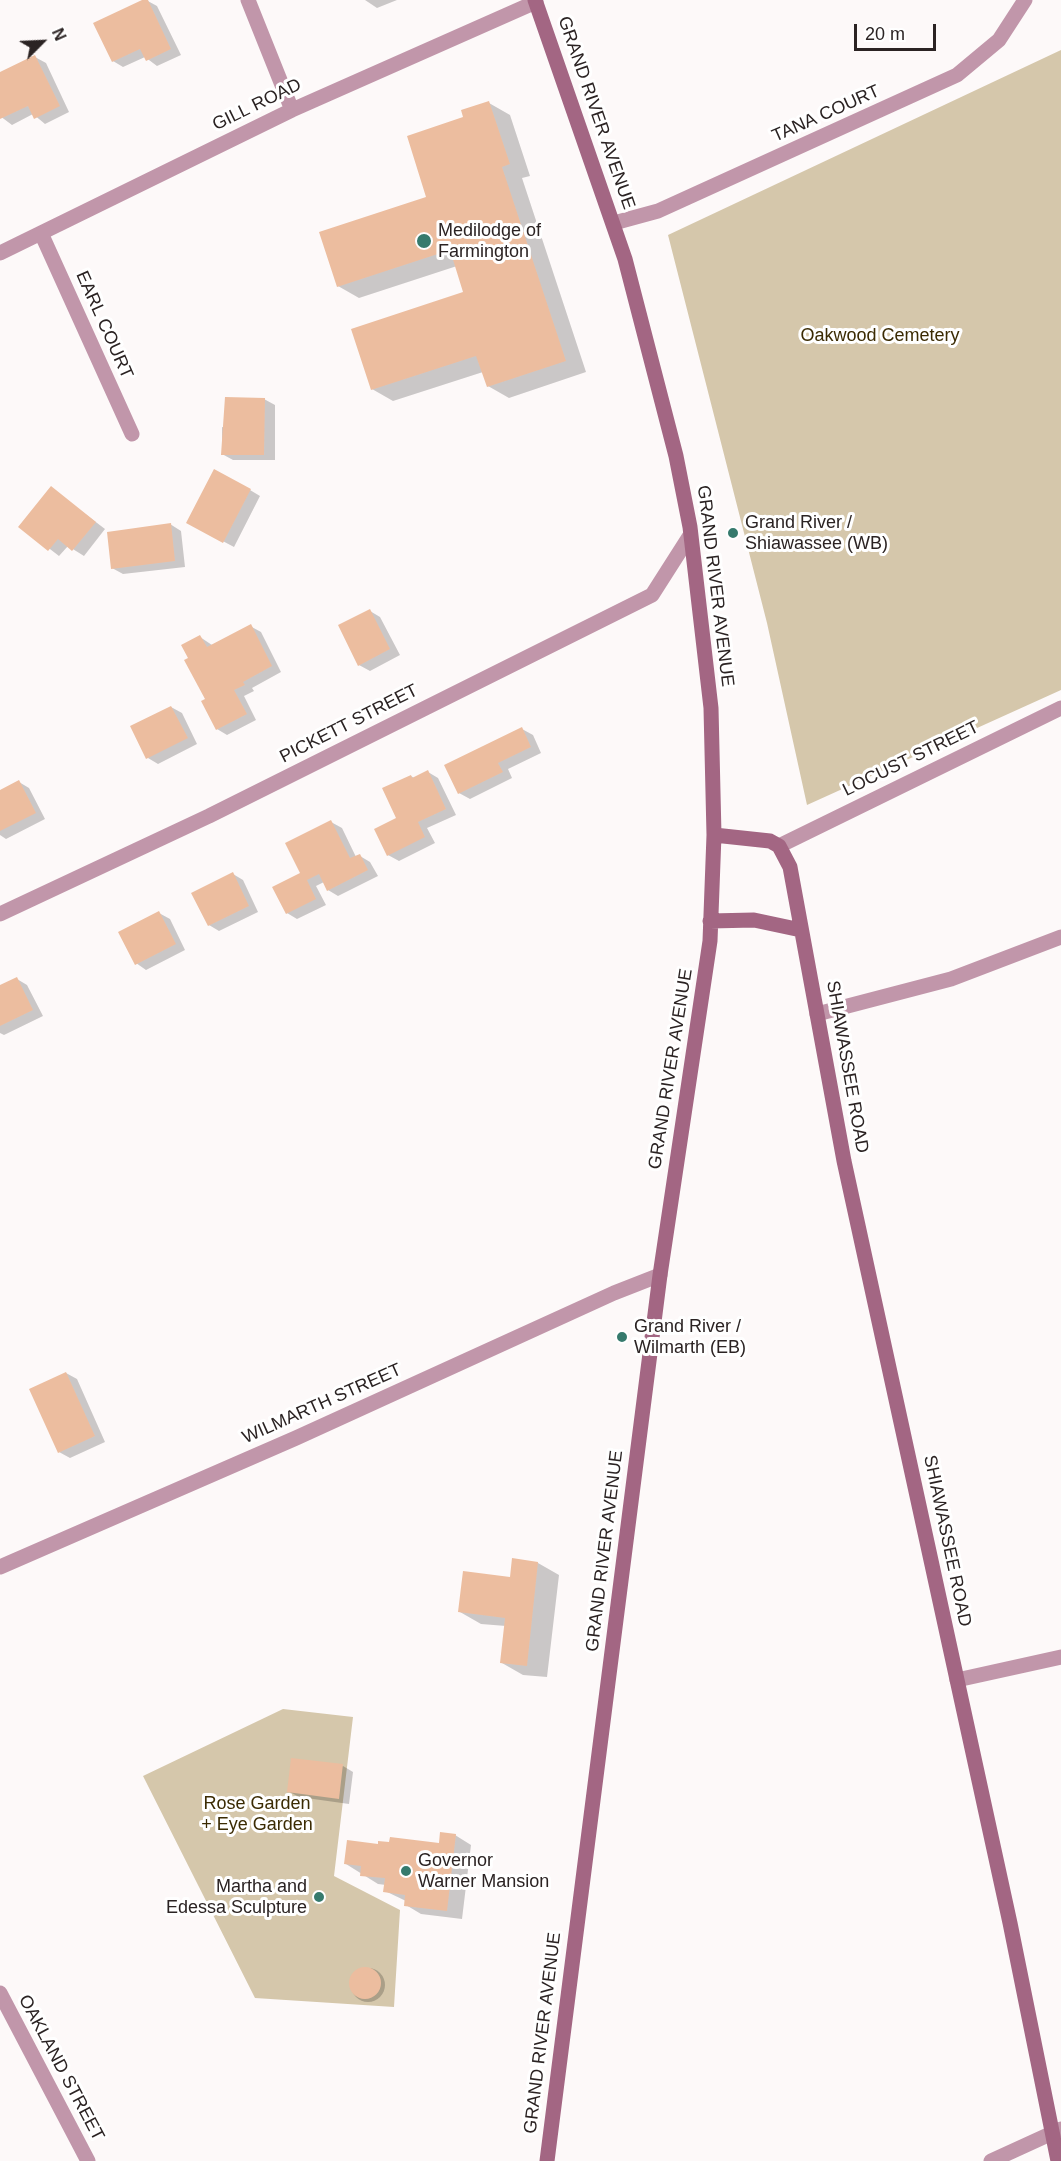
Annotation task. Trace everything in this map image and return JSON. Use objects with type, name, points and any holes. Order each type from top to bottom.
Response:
[{"type":"main road","name":"GRAND RIVER AVENUE","points":[[536,1],[614,223],[676,456],[711,708],[714,835],[710,940],[660,1275],[547,2161]]},
{"type":"main road","points":[[714,835],[756,838],[779,846]]},
{"type":"main road","name":"SHIAWASSEE ROAD","points":[[779,846],[790,867],[844,1161],[1056,2131],[1058,2161]]},
{"type":"main road","points":[[710,921],[754,920],[801,930]]},
{"type":"street","points":[[248,0],[292,110]]},
{"type":"street","name":"TANA COURT","points":[[614,223],[663,208],[957,75],[999,40],[1025,0]]},
{"type":"street","name":"GILL ROAD","points":[[0,253],[292,110],[536,1]]},
{"type":"street","name":"EARL COURT","points":[[41,233],[132,434]]},
{"type":"street","name":"PICKETT STREET","points":[[0,914],[202,820],[652,595],[689,537]]},
{"type":"street","name":"LOCUST STREET","points":[[779,846],[1061,708]]},
{"type":"street","points":[[817,1014],[951,979],[1061,937]]},
{"type":"street","name":"WILMARTH STREET","points":[[0,1568],[286,1443],[614,1293],[660,1275]]},
{"type":"street","points":[[957,1680],[1061,1657]]},
{"type":"street","name":"OAKLAND STREET","points":[[0,1993],[88,2161]]},
{"type":"street","points":[[991,2161],[1056,2131]]},
{"type":"green space","name":"Oakwood Cemetery","points":[[1061,50],[1061,690],[807,805],[767,623],[668,235]]},
{"type":"green space","name":"Rose Garden + Eye Garden","points":[[283,1709],[353,1717],[334,1876],[400,1910],[394,2007],[255,1998],[143,1776]]},
{"type":"building","points":[[142,0],[148,0],[171,49],[146,61],[140,49],[112,62],[93,23]]},
{"type":"building","points":[[35,55],[60,106],[34,119],[28,106],[0,119],[0,72]]},
{"type":"building","name":"Medilodge of Farmington","points":[[489,101],[510,164],[502,167],[566,361],[487,387],[476,356],[371,390],[351,329],[463,292],[450,250],[337,287],[319,232],[426,197],[407,136],[463,117],[461,110]]},
{"type":"building","points":[[225,397],[265,398],[264,455],[221,455]]},
{"type":"building","points":[[214,469],[251,489],[223,543],[186,523]]},
{"type":"building","points":[[51,486],[96,522],[72,551],[58,539],[48,551],[18,527]]},
{"type":"building","points":[[171,523],[175,561],[111,569],[107,532]]},
{"type":"building","points":[[370,609],[390,649],[358,666],[338,625]]},
{"type":"building","points":[[251,624],[272,666],[243,682],[245,685],[234,690],[247,714],[216,730],[201,701],[205,699],[184,660],[188,658],[181,645],[200,635],[207,647]]},
{"type":"building","points":[[171,706],[188,738],[146,759],[130,726]]},
{"type":"building","points":[[522,727],[531,747],[498,763],[503,772],[458,794],[444,765]]},
{"type":"building","points":[[428,770],[446,809],[418,822],[425,837],[387,856],[374,829],[396,818],[382,788]]},
{"type":"building","points":[[19,780],[36,813],[0,831],[0,790]]},
{"type":"building","points":[[331,820],[350,858],[360,854],[368,870],[327,891],[319,874],[307,880],[316,899],[286,914],[272,887],[300,873],[285,843]]},
{"type":"building","points":[[233,872],[249,906],[208,926],[191,893]]},
{"type":"building","points":[[159,911],[176,944],[135,965],[118,932]]},
{"type":"building","points":[[17,977],[33,1010],[0,1026],[0,985]]},
{"type":"building","points":[[66,1372],[95,1436],[58,1453],[29,1389]]},
{"type":"building","points":[[512,1558],[538,1562],[527,1666],[500,1663],[505,1618],[458,1612],[463,1571],[510,1577]]},
{"type":"building","points":[[291,1758],[343,1764],[339,1799],[287,1792]]},
{"type":"building","name":"Governor Warner Mansion","points":[[440,1832],[456,1834],[447,1911],[404,1906],[405,1895],[383,1892],[385,1878],[360,1876],[361,1866],[344,1864],[347,1840],[378,1844],[378,1841],[389,1842],[390,1837],[439,1843]]},
{"type":"building","points":[[365,1967],[376,1972],[381,1983],[376,1994],[365,1999],[354,1994],[349,1983],[354,1972]]},
{"type":"place","name":"Medilodge of Farmington","points":[[424,241]]},
{"type":"place","name":"Grand River / Shiawassee (WB)","points":[[733,533]]},
{"type":"place","name":"Grand River / Wilmarth (EB)","points":[[622,1337]]},
{"type":"place","name":"Governor Warner Mansion","points":[[406,1871]]},
{"type":"place","name":"Martha and Edessa Sculpture","points":[[319,1897]]}]
